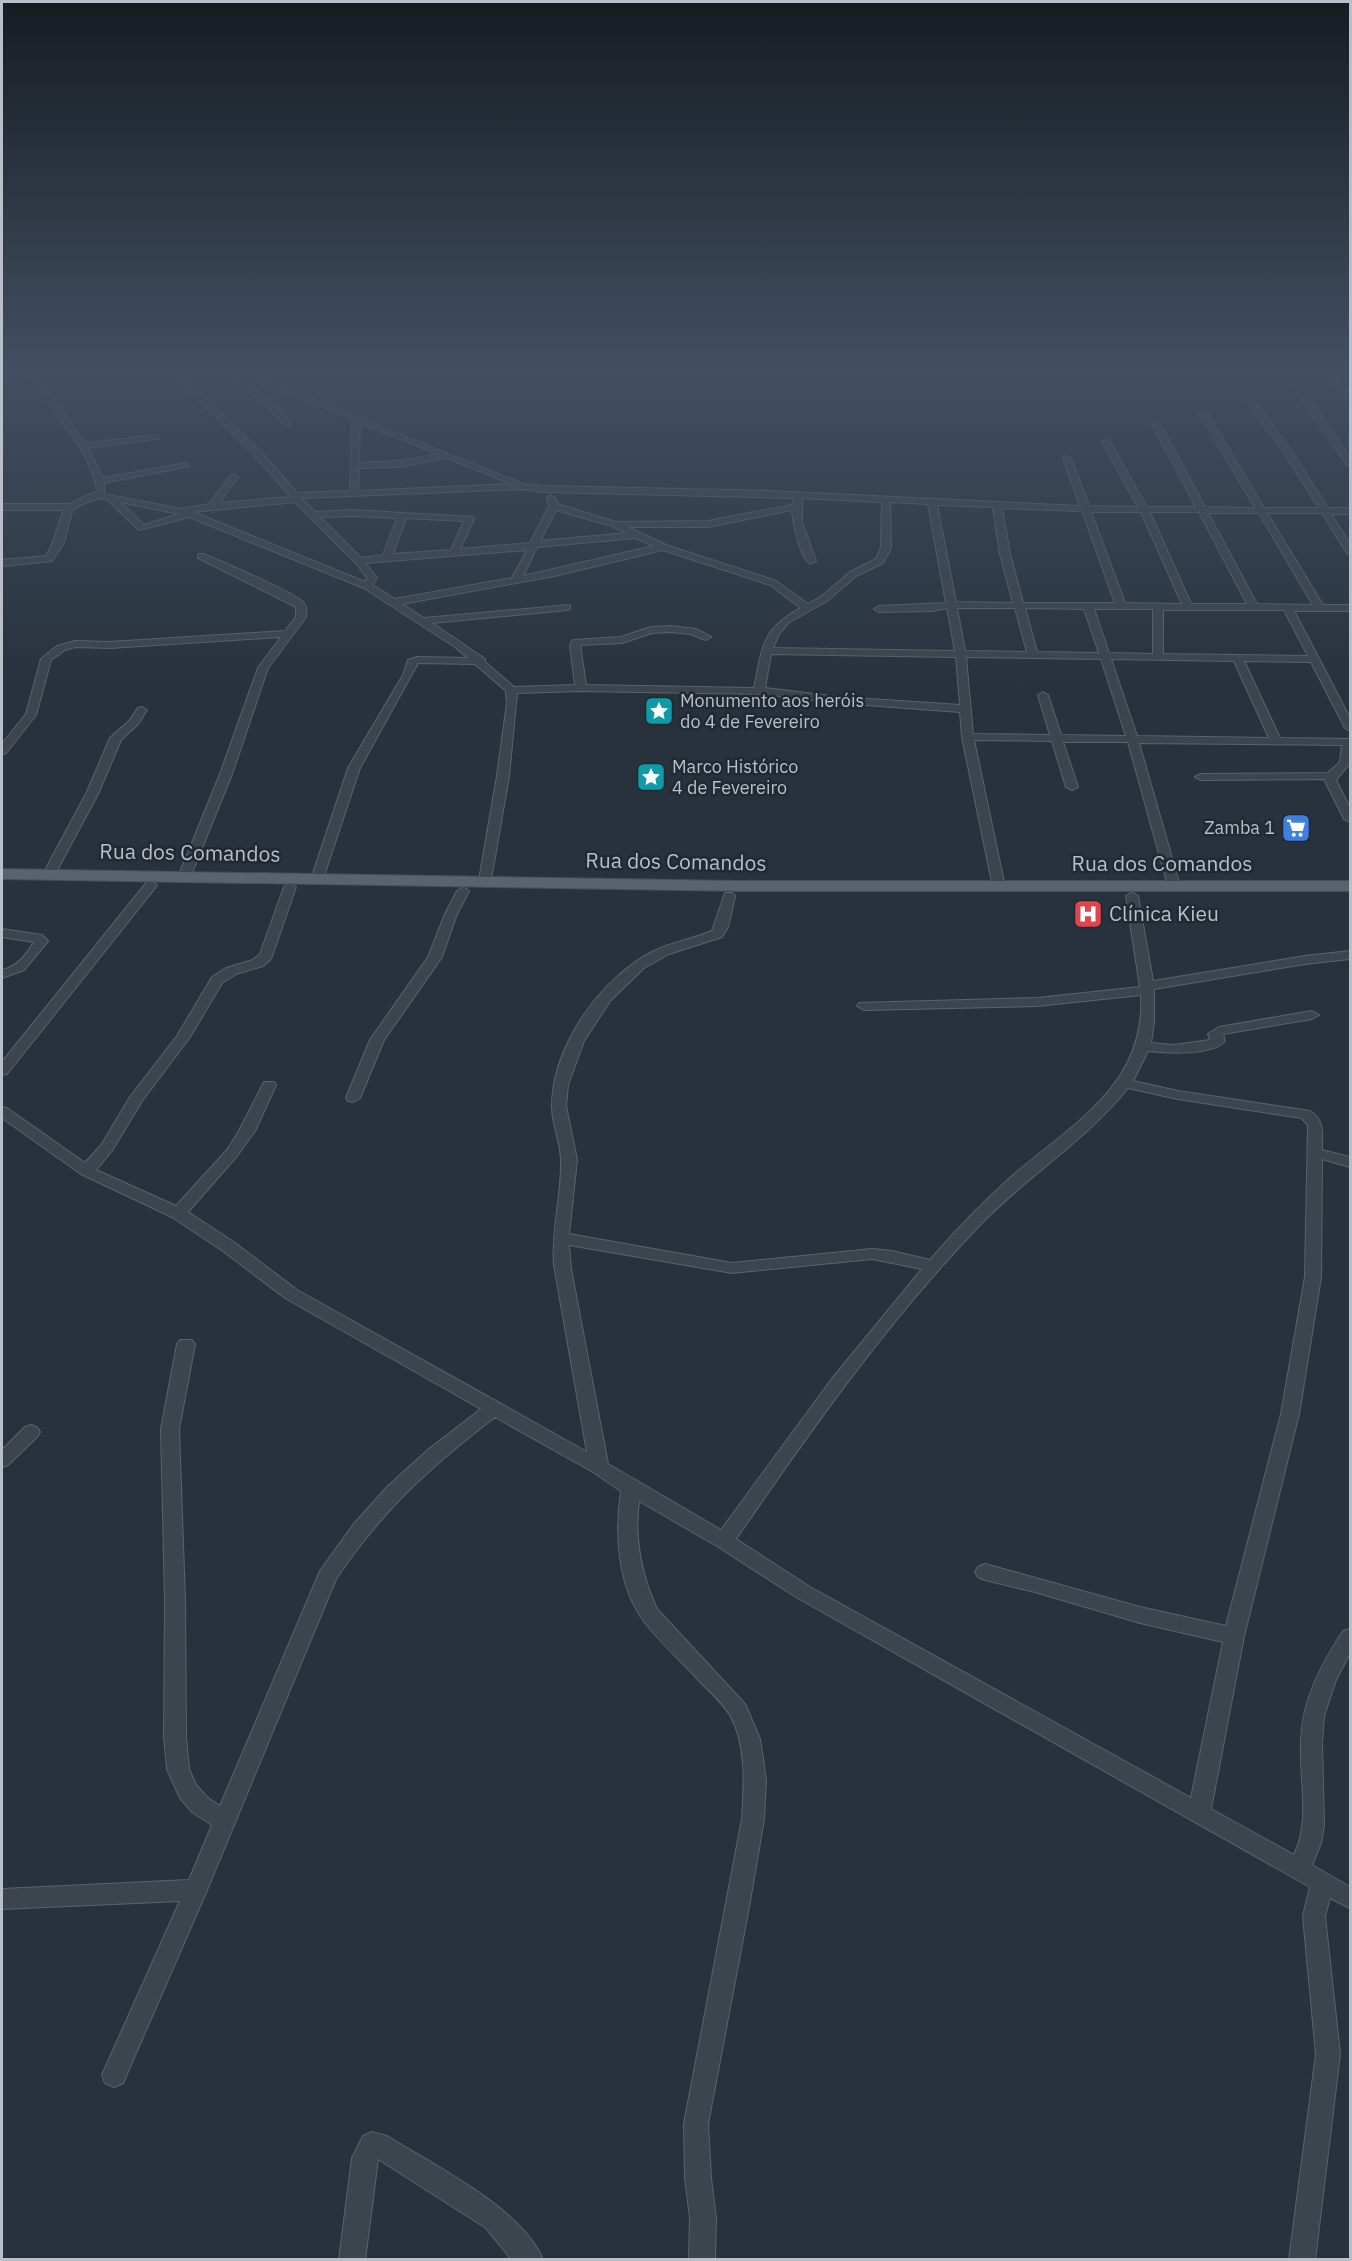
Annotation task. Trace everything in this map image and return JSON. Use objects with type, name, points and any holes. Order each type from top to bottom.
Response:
[{"type":"main road","name":"Rua dos Comandos","points":[[2,874],[318,876],[661,885],[1350,886]]},
{"type":"main road","name":"Rua dos Comandos","points":[[2,885],[290,886],[729,896],[1350,897]]},
{"type":"street","points":[[2,507],[71,507],[98,495],[101,491],[97,475]]},
{"type":"street","points":[[100,481],[137,475]]},
{"type":"street","points":[[276,475],[359,561],[372,578],[367,586]]},
{"type":"street","points":[[354,493],[355,475]]},
{"type":"street","points":[[497,475],[525,486]]},
{"type":"street","points":[[1073,475],[1121,606]]},
{"type":"street","points":[[1124,475],[1144,509],[1188,607]]},
{"type":"street","points":[[1184,475],[1254,608]]},
{"type":"street","points":[[1240,475],[1320,608]]},
{"type":"street","points":[[1302,475],[1350,551]]},
{"type":"street","points":[[212,506],[234,477]]},
{"type":"street","points":[[112,499],[142,528],[212,506],[354,493],[525,486],[543,489],[799,495],[1086,509],[1350,511]]},
{"type":"street","points":[[516,580],[553,506],[551,498],[543,489]]},
{"type":"street","points":[[98,495],[187,513],[367,586],[423,621],[481,662],[511,690],[512,703],[503,776],[485,880]]},
{"type":"street","points":[[799,495],[795,507],[811,561]]},
{"type":"street","points":[[759,691],[767,651],[774,633],[784,621],[836,591],[853,574],[880,561],[886,548],[886,500]]},
{"type":"street","points":[[932,503],[961,654],[968,737],[999,887]]},
{"type":"street","points":[[997,505],[1005,554],[1033,656]]},
{"type":"street","points":[[553,506],[615,524],[663,547],[773,583],[808,608]]},
{"type":"street","points":[[2,563],[49,559],[59,543],[64,517],[71,507]]},
{"type":"street","points":[[615,524],[708,524],[795,507]]},
{"type":"street","points":[[314,515],[352,513],[470,519],[454,552]]},
{"type":"street","points":[[387,557],[403,515]]},
{"type":"street","points":[[359,561],[636,535]]},
{"type":"street","points":[[391,603],[516,580],[663,547]]},
{"type":"street","points":[[185,875],[226,774],[263,668],[301,617],[302,610],[300,604],[201,556]]},
{"type":"street","points":[[879,609],[933,608],[950,605],[1350,608]]},
{"type":"street","points":[[1088,605],[1133,740],[1174,886]]},
{"type":"street","points":[[1158,606],[1158,658]]},
{"type":"street","points":[[423,621],[567,607]]},
{"type":"street","points":[[1288,608],[1350,728]]},
{"type":"street","points":[[581,688],[577,642],[622,640],[651,630],[671,629],[692,631],[706,637]]},
{"type":"street","points":[[2,751],[31,715],[38,696],[46,659],[61,648],[75,644],[122,644],[288,634]]},
{"type":"street","points":[[767,651],[1314,659]]},
{"type":"street","points":[[1238,659],[1276,741]]},
{"type":"street","points":[[318,876],[354,768],[408,675],[412,662],[417,660],[481,662]]},
{"type":"street","points":[[511,690],[581,688],[759,691],[839,700],[965,709]]},
{"type":"street","points":[[1043,695],[1072,786]]},
{"type":"street","points":[[49,874],[92,794],[106,755],[116,738],[134,722],[142,710]]},
{"type":"street","points":[[968,737],[1349,742],[1347,762],[1343,768],[1331,776],[1201,777]]},
{"type":"street","points":[[1331,776],[1331,784],[1350,819]]},
{"type":"street","points":[[2,1071],[151,885]]},
{"type":"street","points":[[86,1171],[108,1146],[135,1100],[183,1037],[217,980],[231,971],[258,963],[263,959],[290,886]]},
{"type":"street","points":[[353,1098],[381,1034],[435,957],[451,914],[463,891]]},
{"type":"street","points":[[599,1467],[563,1269],[561,1238],[569,1159],[558,1108],[560,1086],[577,1044],[615,984],[636,966],[667,950],[717,934],[722,927],[729,896]]},
{"type":"street","points":[[724,1541],[807,1422],[933,1266],[961,1234],[1014,1182],[1102,1107],[1124,1083],[1137,1063],[1142,1046],[1148,988],[1132,896]]},
{"type":"street","points":[[2,933],[37,938],[41,941],[18,970],[2,974]]},
{"type":"street","points":[[864,1006],[1037,1002],[1148,988],[1305,960],[1350,955]]},
{"type":"street","points":[[1142,1046],[1174,1049],[1214,1044],[1218,1041],[1215,1034],[1220,1031],[1312,1015]]},
{"type":"street","points":[[1124,1083],[1178,1095],[1305,1114],[1315,1125],[1316,1153],[1312,1207],[1313,1277],[1310,1299],[1290,1414],[1234,1636],[1199,1814]]},
{"type":"street","points":[[178,1214],[242,1138],[269,1085]]},
{"type":"street","points":[[2,1111],[86,1171],[178,1214],[229,1246],[291,1294],[599,1467],[724,1541],[803,1592],[1350,1898]]},
{"type":"street","points":[[1316,1153],[1350,1162]]},
{"type":"street","points":[[561,1238],[732,1268],[872,1254],[892,1256],[933,1266]]},
{"type":"street","points":[[186,1344],[170,1429],[176,1601],[175,1737],[178,1769],[188,1791],[200,1805],[225,1821]]},
{"type":"street","points":[[114,2075],[196,1890],[327,1576],[348,1544],[381,1504],[427,1462],[494,1408]]},
{"type":"street","points":[[2,1460],[31,1432]]},
{"type":"street","points":[[631,1488],[626,1525],[630,1559],[640,1593],[650,1614],[738,1710],[749,1739],[755,1780],[753,1819],[738,1907],[696,2124],[698,2178],[703,2217],[702,2259]]},
{"type":"street","points":[[985,1572],[1035,1584],[1140,1615],[1234,1636]]},
{"type":"street","points":[[1299,1868],[1308,1849],[1312,1828],[1314,1806],[1312,1729],[1325,1683],[1334,1662],[1350,1637]]},
{"type":"street","points":[[1302,2259],[1328,2054],[1314,1916],[1322,1882]]},
{"type":"street","points":[[2,1899],[196,1890]]},
{"type":"street","points":[[352,2259],[365,2158],[372,2145],[378,2145],[495,2219],[530,2259]]},
{"type":"place","name":"Monumento aos heróis do 4 de Fevereiro","points":[[659,711]]},
{"type":"place","name":"Marco Histórico 4 de Fevereiro","points":[[651,777]]},
{"type":"place","name":"Zamba 1","points":[[1296,828]]},
{"type":"place","name":"Clínica Kieu","points":[[1088,914]]}]
